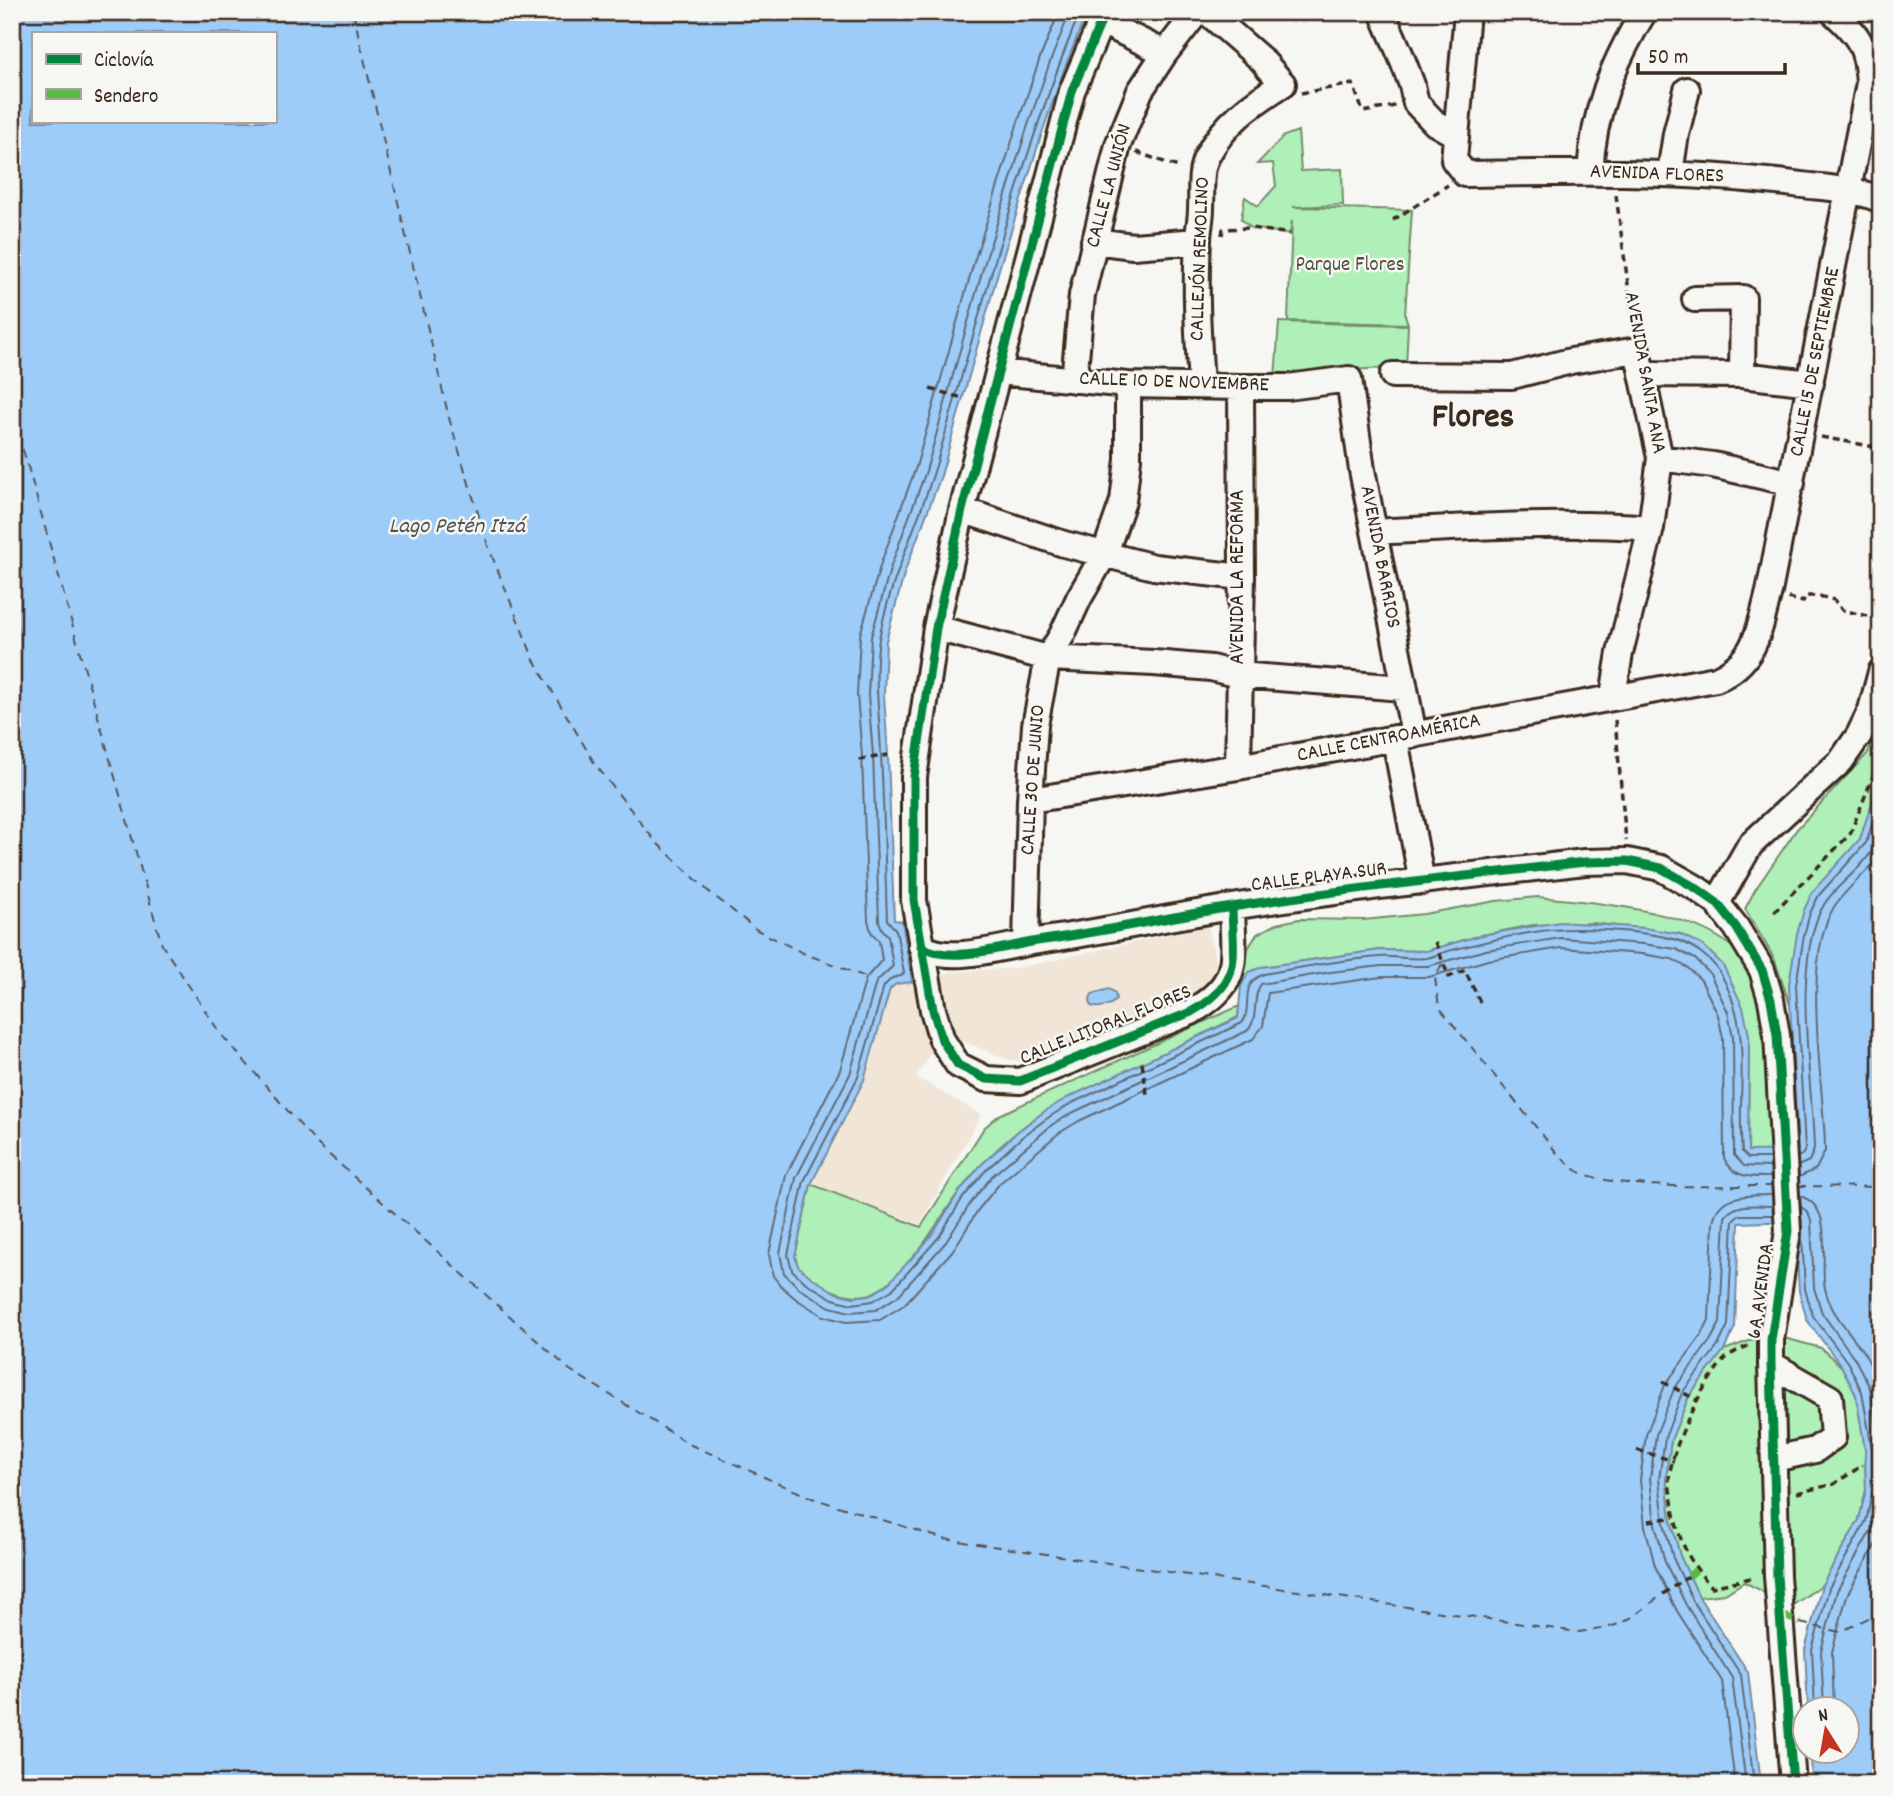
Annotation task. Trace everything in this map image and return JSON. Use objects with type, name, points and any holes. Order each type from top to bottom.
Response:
[{"type":"street","name":"CALLE LA UNIÓN","points":[[1074,380],[1082,295],[1118,145],[1140,91],[1197,12]]},
{"type":"street","points":[[1207,12],[1262,60],[1283,84]]},
{"type":"street","points":[[1382,12],[1401,56],[1416,103],[1436,123],[1456,135]]},
{"type":"street","points":[[1465,174],[1454,160],[1467,12]]},
{"type":"street","points":[[1602,172],[1592,143],[1600,102],[1629,36],[1644,12]]},
{"type":"street","name":"CALLE 15 DE SEPTIEMBRE","points":[[1743,663],[1759,630],[1769,592],[1869,83],[1867,55],[1856,36],[1833,12]]},
{"type":"street","points":[[1103,17],[1165,53]]},
{"type":"street","name":"CALLE LITORAL FLORES","points":[[1103,17],[1072,91],[962,510],[936,628],[914,777],[914,900],[933,1010],[942,1040],[958,1065],[986,1079],[1020,1081],[1191,1012],[1211,1001],[1225,987],[1233,969],[1232,907]]},
{"type":"street","name":"CALLEJÓN REMOLINO","points":[[1201,385],[1198,344],[1198,241],[1206,158],[1244,109],[1283,84]]},
{"type":"street","points":[[1670,173],[1687,90]]},
{"type":"street","name":"AVENIDA FLORES","points":[[1465,174],[1602,172],[1753,178],[1849,191],[1881,200]]},
{"type":"street","points":[[1094,241],[1133,246],[1198,241]]},
{"type":"street","points":[[1695,299],[1743,298],[1742,375]]},
{"type":"street","points":[[1393,375],[1512,376],[1571,361],[1639,362],[1811,383]]},
{"type":"street","name":"AVENIDA SANTA ANA","points":[[1614,696],[1620,653],[1651,528],[1660,458],[1639,362]]},
{"type":"street","name":"CALLE 10 DE NOVIEMBRE","points":[[998,372],[1128,384],[1241,387],[1288,387],[1349,379]]},
{"type":"street","name":"AVENIDA BARRIOS","points":[[1349,379],[1362,470],[1403,688],[1404,737],[1422,882]]},
{"type":"street","name":"CALLE 30 DE JUNIO","points":[[1026,942],[1035,724],[1048,658],[1105,553],[1122,501],[1127,469],[1128,384]]},
{"type":"street","name":"AVENIDA LA REFORMA","points":[[1238,767],[1242,577],[1241,387]]},
{"type":"street","points":[[1660,458],[1713,465],[1792,483]]},
{"type":"street","points":[[962,510],[1064,544],[1154,567],[1242,577]]},
{"type":"street","points":[[1375,532],[1514,524],[1588,523],[1651,528]]},
{"type":"street","points":[[936,628],[1048,658],[1154,663],[1211,668],[1239,675],[1403,688]]},
{"type":"street","name":"CALLE CENTROAMÉRICA","points":[[1030,800],[1238,767],[1716,678],[1732,672],[1743,663]]},
{"type":"street","points":[[1717,903],[1750,845],[1841,761],[1859,735],[1871,710],[1881,672]]},
{"type":"street","name":"CALLE PLAYA SUR","points":[[921,946],[931,953],[943,954],[995,950],[1026,942],[1107,931],[1232,907],[1585,862],[1628,861],[1661,868],[1717,903]]},
{"type":"street","name":"6A AVENIDA","points":[[1717,903],[1749,945],[1762,970],[1777,1035],[1788,1231],[1771,1352],[1774,1498],[1777,1576],[1793,1784]]},
{"type":"street","points":[[1771,1352],[1830,1398],[1833,1437],[1815,1450],[1774,1459]]},
{"type":"path","points":[[1283,84],[1301,93],[1353,84],[1363,112],[1416,103]]},
{"type":"path","points":[[1118,145],[1202,178]]},
{"type":"path","points":[[1393,220],[1465,174]]},
{"type":"path","points":[[1198,241],[1221,241],[1223,229],[1251,228],[1290,234]]},
{"type":"path","points":[[930,389],[964,398]]},
{"type":"path","points":[[1802,434],[1881,449]]},
{"type":"path","points":[[1769,592],[1803,603],[1805,596],[1819,596],[1835,600],[1842,610],[1881,619]]},
{"type":"path","points":[[1614,696],[1628,861]]},
{"type":"path","points":[[859,760],[888,755]]},
{"type":"path","points":[[1774,912],[1850,834],[1881,757]]},
{"type":"path","points":[[1434,942],[1449,977],[1465,970],[1480,1002]]},
{"type":"path","points":[[1142,1063],[1147,1094]]},
{"type":"path","points":[[1771,1352],[1754,1343],[1726,1357],[1697,1400],[1681,1437],[1669,1479],[1674,1517],[1684,1549],[1696,1570],[1712,1587],[1748,1577],[1777,1576]]},
{"type":"path","points":[[1663,1382],[1697,1400]]},
{"type":"path","points":[[1637,1450],[1674,1461]]},
{"type":"path","points":[[1774,1498],[1835,1484],[1863,1465]]},
{"type":"path","points":[[1649,1521],[1674,1517]]},
{"type":"path","points":[[1663,1594],[1689,1576]]},
{"type":"shaded area","points":[[1208,926],[1219,972],[1199,997],[1126,1030],[1030,1062],[1009,1060],[943,1033],[916,1077],[981,1115],[920,1224],[811,1184],[864,1080],[890,989],[896,984],[953,972],[1018,968]]},
{"type":"green space","name":"Parque Flores","points":[[1298,131],[1301,171],[1342,169],[1343,205],[1293,207],[1412,210],[1405,315],[1408,324],[1288,321],[1292,221],[1290,234],[1251,228],[1241,219],[1245,197],[1258,206],[1276,186],[1273,163],[1257,164],[1284,136]]},
{"type":"green space","points":[[1279,322],[1408,325],[1406,367],[1330,371],[1275,378]]},
{"type":"green space","points":[[1881,717],[1881,775],[1860,839],[1851,851],[1789,984],[1791,1008],[1774,958],[1745,909],[1797,829],[1868,753]]},
{"type":"green space","points":[[1538,897],[1656,913],[1687,922],[1714,935],[1736,951],[1752,971],[1760,999],[1771,1151],[1748,1151],[1749,1035],[1680,934],[1593,923],[1533,925],[1482,935],[1426,951],[1380,950],[1262,967],[1241,986],[1247,950],[1257,934],[1276,924],[1299,919],[1363,920],[1424,914],[1496,901]]},
{"type":"green space","points":[[1239,1006],[1238,1017],[1070,1097],[1030,1122],[978,1168],[910,1262],[886,1285],[873,1293],[854,1296],[843,1294],[821,1286],[798,1266],[795,1256],[811,1184],[921,1227],[984,1128],[999,1115]]},
{"type":"green space","points":[[1754,1339],[1788,1339],[1821,1348],[1842,1367],[1856,1395],[1865,1449],[1866,1490],[1859,1520],[1822,1585],[1780,1614],[1762,1591],[1744,1582],[1725,1594],[1699,1597],[1680,1556],[1671,1521],[1666,1478],[1671,1440],[1689,1396],[1724,1350]]},
{"type":"water","name":"Lago Petén Itzá","points":[[12,12],[1087,12],[1042,133],[999,269],[941,476],[905,571],[886,641],[884,695],[894,920],[902,921],[912,982],[896,984],[890,989],[864,1080],[811,1184],[795,1256],[798,1266],[836,1293],[853,1297],[871,1295],[887,1285],[934,1232],[957,1195],[981,1165],[1017,1132],[1067,1098],[1238,1018],[1241,986],[1249,972],[1262,967],[1380,950],[1426,951],[1482,935],[1560,922],[1645,928],[1680,934],[1704,946],[1723,965],[1743,1007],[1749,1035],[1748,1151],[1798,1150],[1789,984],[1797,934],[1813,891],[1860,839],[1881,775],[1881,1784],[1812,1784],[1811,1764],[1862,1764],[1862,1694],[1807,1694],[1805,1650],[1822,1585],[1859,1520],[1866,1490],[1865,1449],[1856,1395],[1842,1367],[1807,1320],[1799,1291],[1795,1221],[1739,1223],[1735,1327],[1724,1350],[1689,1396],[1671,1440],[1666,1478],[1671,1521],[1680,1556],[1699,1597],[1748,1672],[1761,1784],[12,1784]]},
{"type":"water","points":[[1109,989],[1115,993],[1116,1000],[1104,1006],[1091,1006],[1092,994]]},
{"type":"ferry route","points":[[353,12],[449,418],[488,546],[534,660],[595,764],[656,842],[707,890],[757,930],[803,953],[871,979]]},
{"type":"ferry route","points":[[12,419],[25,456],[162,945],[220,1033],[315,1142],[570,1370],[691,1445],[812,1498],[944,1539],[1577,1632],[1624,1622],[1663,1594]]},
{"type":"ferry route","points":[[1442,964],[1435,978],[1439,1007],[1557,1153],[1575,1169],[1595,1178],[1644,1185],[1774,1186]]},
{"type":"ferry route","points":[[1797,1186],[1881,1187]]},
{"type":"ferry route","points":[[1800,1623],[1840,1632],[1881,1612]]},
{"type":"marked path","points":[[1689,1576],[1696,1570]]},
{"type":"marked path","points":[[1780,1614],[1800,1623]]},
{"type":"cycle path","points":[[1105,12],[1072,91],[962,510],[936,628],[914,777],[914,900],[933,1010],[942,1040],[958,1065],[986,1079],[1020,1081],[1191,1012],[1208,1001],[1227,980],[1233,956],[1232,907]]},
{"type":"cycle path","points":[[921,946],[933,952],[947,954],[981,952],[1276,900],[1585,862],[1627,861],[1661,868],[1717,903],[1736,927],[1762,970],[1777,1035],[1788,1231],[1771,1340],[1771,1364],[1777,1576],[1793,1784]]},
{"type":"district","name":"Flores","points":[[1473,419]]}]
